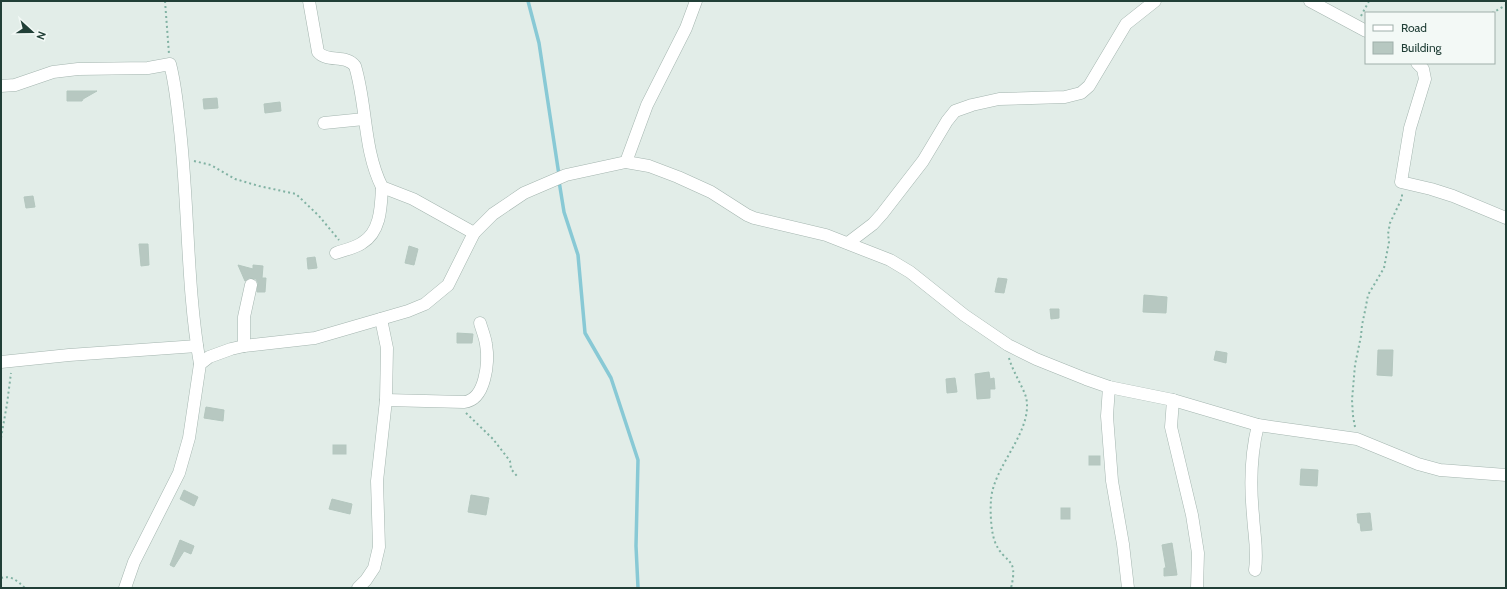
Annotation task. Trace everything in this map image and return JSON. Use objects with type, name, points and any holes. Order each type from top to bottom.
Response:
[{"type":"street","points":[[309,1],[318,52],[324,56],[348,60],[355,66],[370,152],[382,187],[380,212],[375,231],[362,244],[341,251]]},
{"type":"street","points":[[626,162],[647,105],[686,28],[696,1]]},
{"type":"street","points":[[848,243],[873,224],[882,214],[923,161],[947,120],[956,111],[972,105],[999,99],[1065,97],[1081,93],[1089,86],[1126,24],[1155,1]]},
{"type":"street","points":[[1310,1],[1361,28]]},
{"type":"street","points":[[1,86],[15,85],[53,72],[78,69],[148,68],[170,64],[174,79],[183,160],[188,264],[200,364],[189,438],[179,473],[134,562],[125,588]]},
{"type":"street","points":[[1418,64],[1424,69],[1425,79],[1410,128],[1401,182],[1453,196],[1506,218]]},
{"type":"street","points":[[324,123],[364,119]]},
{"type":"street","points":[[200,364],[208,357],[244,346],[315,338],[408,311],[425,304],[448,285],[474,233],[493,214],[524,193],[566,175],[626,162],[649,166],[678,177],[711,192],[754,218],[826,235],[890,260],[910,272],[964,315],[1008,345],[1056,368],[1109,387],[1173,400],[1258,425],[1357,439],[1418,464],[1440,470],[1506,475]]},
{"type":"street","points":[[382,187],[413,199],[474,233]]},
{"type":"street","points":[[244,346],[244,317],[250,285]]},
{"type":"street","points":[[358,588],[366,580],[374,568],[379,547],[377,481],[386,400],[387,348],[381,319]]},
{"type":"street","points":[[386,400],[468,402],[476,396],[481,388],[486,374],[486,343],[480,323]]},
{"type":"street","points":[[7,362],[69,355],[197,346]]},
{"type":"street","points":[[1109,387],[1107,416],[1112,481],[1123,544],[1128,588]]},
{"type":"street","points":[[1173,400],[1171,427],[1192,515],[1198,553],[1197,588]]},
{"type":"street","points":[[1255,570],[1257,555],[1252,513],[1252,475],[1254,443],[1258,425]]},
{"type":"path","points":[[165,1],[170,64]]},
{"type":"path","points":[[1366,12],[1369,1]]},
{"type":"path","points":[[1494,12],[1506,4]]},
{"type":"path","points":[[1361,28],[1365,14]]},
{"type":"path","points":[[183,160],[200,161],[211,165],[235,179],[296,194],[320,216],[341,251]]},
{"type":"path","points":[[1357,439],[1352,400],[1355,366],[1362,336],[1362,325],[1368,295],[1384,268],[1389,242],[1388,234],[1390,223],[1402,198],[1401,182]]},
{"type":"path","points":[[1008,345],[1008,354],[1012,369],[1026,397],[1027,408],[1021,431],[1003,464],[993,487],[991,500],[992,532],[995,544],[1011,562],[1014,568],[1011,588]]},
{"type":"path","points":[[1,438],[7,404],[7,362]]},
{"type":"path","points":[[464,402],[466,414],[494,439],[510,461],[511,469],[516,476]]},
{"type":"path","points":[[1,578],[7,576],[16,580],[25,588]]},
{"type":"building","points":[[67,91],[97,91],[82,101],[67,101]]},
{"type":"building","points":[[217,98],[218,108],[204,109],[203,99]]},
{"type":"building","points":[[280,102],[281,111],[265,113],[264,104]]},
{"type":"building","points":[[33,196],[35,207],[26,208],[24,197]]},
{"type":"building","points":[[139,244],[148,244],[149,265],[141,266]]},
{"type":"building","points":[[409,246],[418,249],[414,265],[405,263]]},
{"type":"building","points":[[315,257],[317,268],[308,269],[307,258]]},
{"type":"building","points":[[238,265],[253,269],[253,265],[263,266],[262,278],[266,278],[265,292],[257,292],[258,283],[256,279],[249,278],[245,281]]},
{"type":"building","points":[[998,278],[1007,279],[1004,293],[995,292]]},
{"type":"building","points":[[1144,295],[1167,297],[1166,313],[1143,312]]},
{"type":"building","points":[[1050,309],[1059,309],[1059,318],[1051,319]]},
{"type":"building","points":[[457,333],[473,334],[472,343],[457,343]]},
{"type":"building","points":[[1378,350],[1393,350],[1392,376],[1377,375]]},
{"type":"building","points":[[1216,351],[1227,353],[1226,363],[1214,360]]},
{"type":"building","points":[[989,372],[990,379],[994,378],[995,389],[990,389],[990,398],[977,399],[975,374]]},
{"type":"building","points":[[955,378],[957,392],[947,393],[946,379]]},
{"type":"building","points":[[206,407],[224,410],[223,421],[204,418]]},
{"type":"building","points":[[333,445],[346,445],[346,454],[333,454]]},
{"type":"building","points":[[1089,456],[1100,456],[1100,465],[1089,465]]},
{"type":"building","points":[[1301,469],[1318,470],[1317,486],[1300,485]]},
{"type":"building","points":[[184,490],[198,497],[194,506],[180,499]]},
{"type":"building","points":[[471,495],[489,498],[486,515],[468,512]]},
{"type":"building","points":[[332,499],[352,504],[350,514],[329,509]]},
{"type":"building","points":[[1061,508],[1070,508],[1070,519],[1061,519]]},
{"type":"building","points":[[1370,513],[1372,530],[1361,531],[1357,514]]},
{"type":"building","points":[[180,540],[194,546],[191,554],[184,551],[174,567],[170,565]]},
{"type":"building","points":[[1172,543],[1177,575],[1164,576],[1164,568],[1166,568],[1162,545]]},
{"type":"waterway","points":[[528,1],[539,43],[559,175]]},
{"type":"waterway","points":[[559,181],[564,212],[578,255],[585,333],[611,378],[638,460],[636,546],[638,588]]}]
